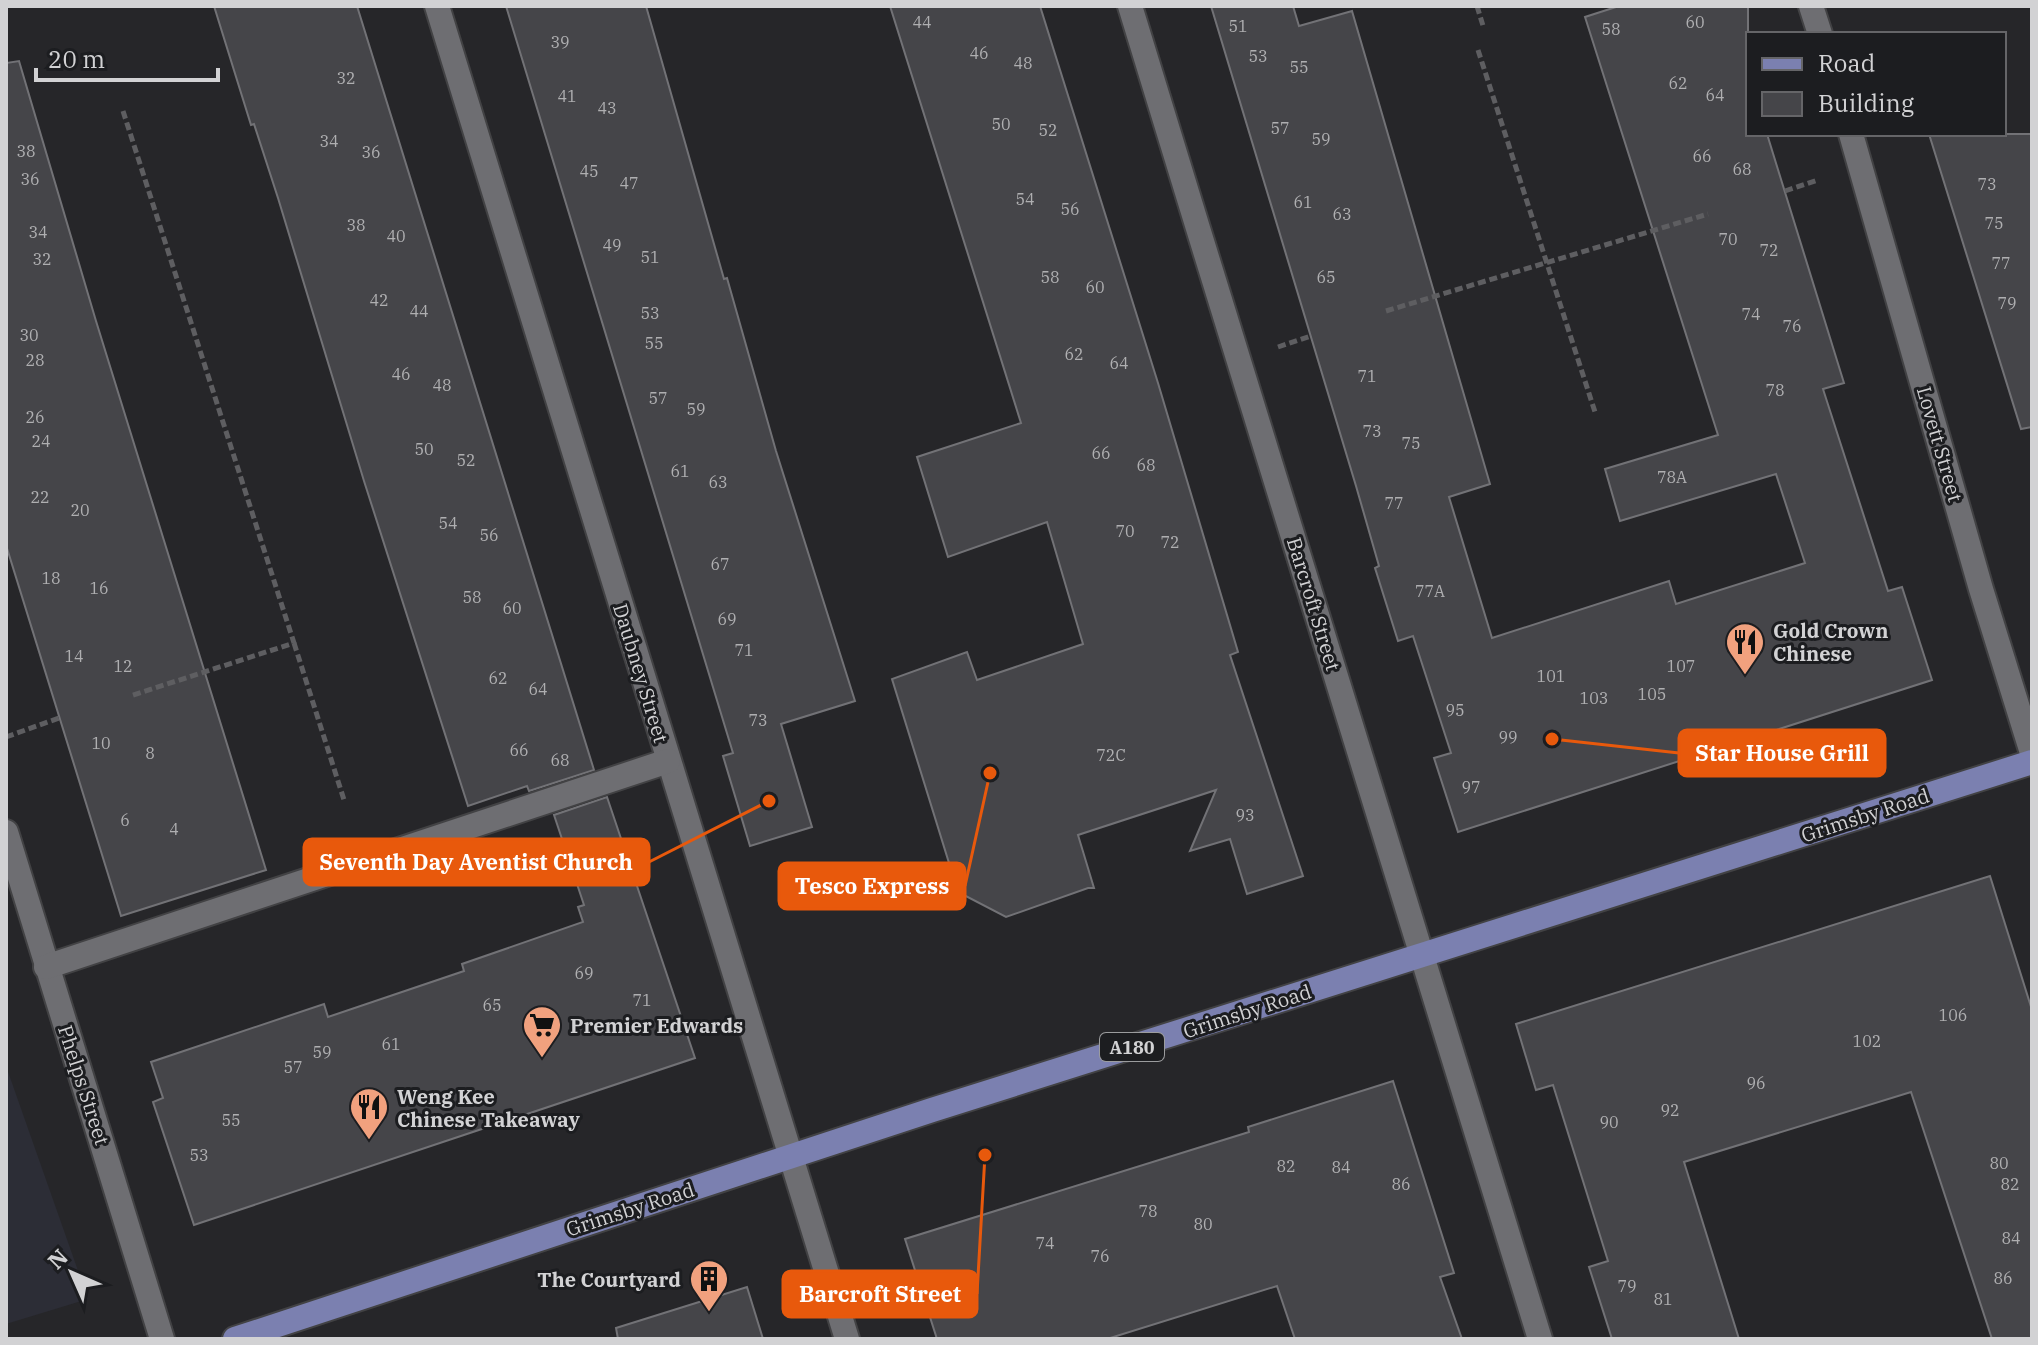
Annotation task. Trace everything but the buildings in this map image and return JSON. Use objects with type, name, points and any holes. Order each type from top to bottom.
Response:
[{"type":"main road","name":"Grimsby Road","points":[[235,1339],[789,1157],[2032,762]]},
{"type":"street","name":"Daubney Street","points":[[437,6],[847,1339]]},
{"type":"street","name":"Barcroft Street","points":[[1130,6],[1242,374],[1425,954],[1540,1339]]},
{"type":"street","points":[[1811,6],[1819,32]]},
{"type":"street","name":"Lovett Street","points":[[1852,136],[1981,589],[2032,753]]},
{"type":"street","points":[[46,967],[668,761]]},
{"type":"street","name":"Phelps Street","points":[[6,832],[162,1339]]},
{"type":"path","points":[[1477,6],[1484,29]]},
{"type":"path","points":[[1478,50],[1595,412]]},
{"type":"path","points":[[123,111],[345,803]]},
{"type":"path","points":[[1386,311],[1708,214]]},
{"type":"path","points":[[130,696],[294,643]]},
{"type":"path","points":[[6,737],[59,718]]},
{"type":"shaded area","points":[[6,1066],[88,1299],[6,1324]]},
{"type":"place","name":"Gold Crown Chinese","points":[[1745,676]]},
{"type":"place","name":"Star House Grill","points":[[1552,739]]},
{"type":"place","name":"Tesco Express","points":[[990,773]]},
{"type":"place","name":"Seventh Day Aventist Church","points":[[769,801]]},
{"type":"place","name":"Premier Edwards","points":[[542,1059]]},
{"type":"place","name":"Weng Kee Chinese Takeaway","points":[[369,1141]]},
{"type":"place","name":"Barcroft Street","points":[[985,1155]]},
{"type":"place","name":"The Courtyard","points":[[709,1313]]}]
